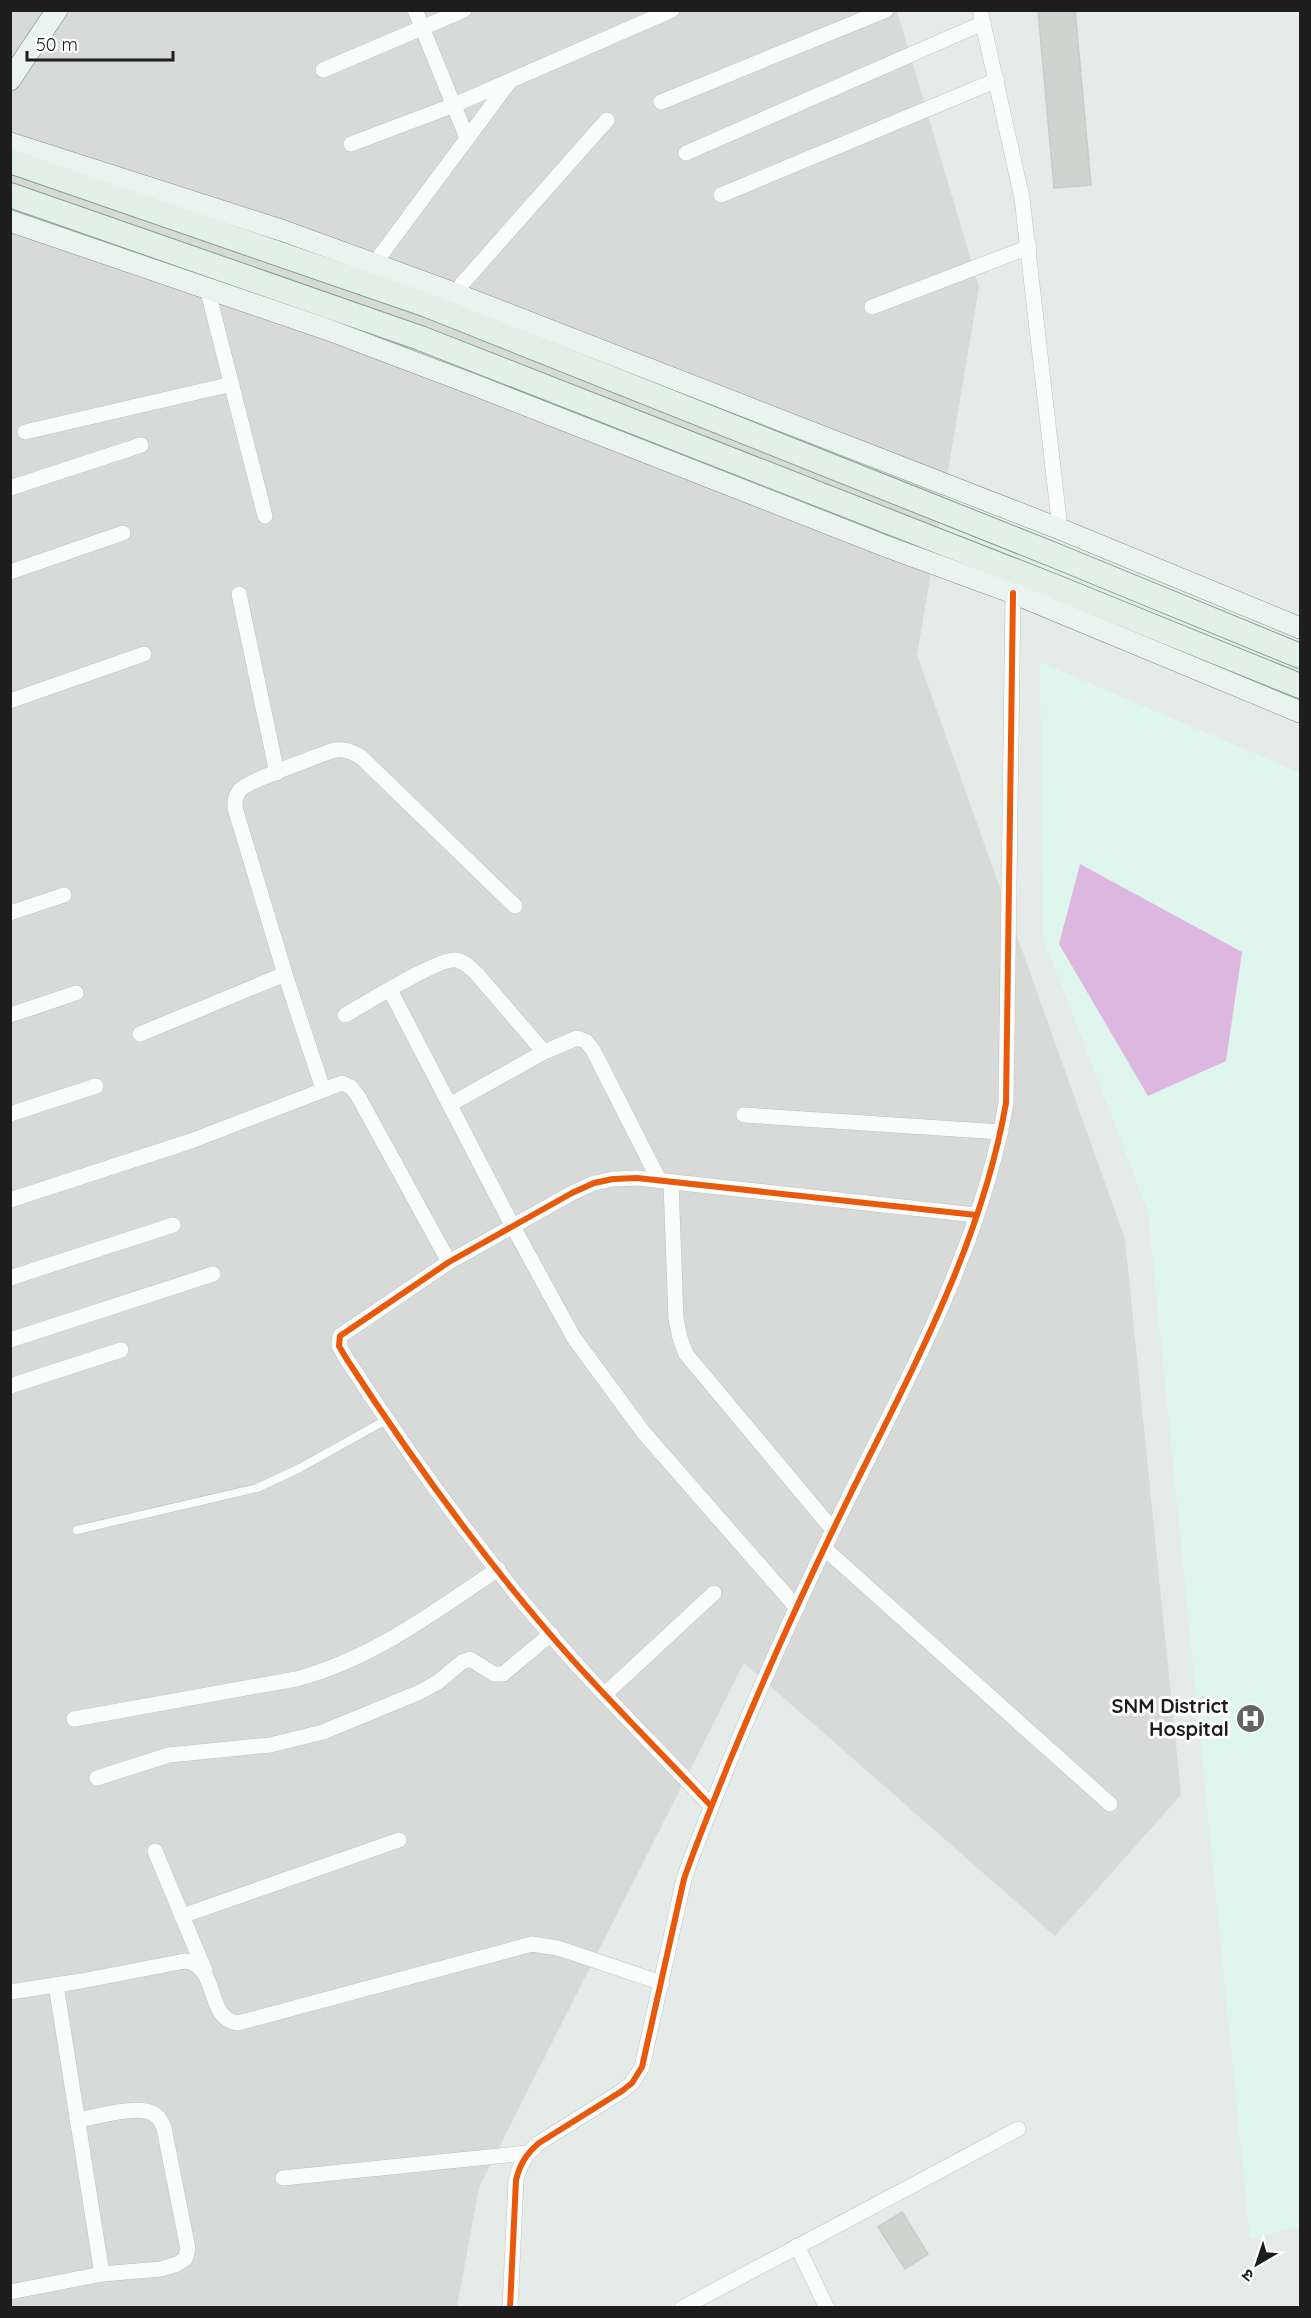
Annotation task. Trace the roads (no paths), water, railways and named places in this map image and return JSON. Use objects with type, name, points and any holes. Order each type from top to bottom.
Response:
[{"type":"main road","points":[[10,80],[57,10]]},
{"type":"main road","points":[[10,143],[284,231],[454,293],[1060,530],[1300,628]]},
{"type":"main road","points":[[10,161],[427,305],[1032,546],[1300,656]]},
{"type":"main road","points":[[10,195],[420,338],[1053,586],[1300,687]]},
{"type":"main road","points":[[10,221],[326,329],[466,382],[885,546],[1013,593],[1300,712]]},
{"type":"street","points":[[415,10],[467,138]]},
{"type":"street","points":[[323,70],[464,10]]},
{"type":"street","points":[[351,144],[454,105],[672,10]]},
{"type":"street","points":[[661,102],[886,10]]},
{"type":"street","points":[[686,153],[982,16],[1018,176],[1029,247],[1060,530]]},
{"type":"street","points":[[374,264],[511,80]]},
{"type":"street","points":[[721,195],[997,80]]},
{"type":"street","points":[[454,293],[607,120]]},
{"type":"street","points":[[872,307],[1029,247]]},
{"type":"street","points":[[207,288],[265,516]]},
{"type":"street","points":[[26,432],[231,384]]},
{"type":"street","points":[[10,488],[141,445]]},
{"type":"street","points":[[10,572],[123,533]]},
{"type":"street","points":[[510,2307],[516,2180],[520,2165],[527,2153],[539,2143],[610,2100],[632,2083],[642,2067],[684,1879],[711,1806],[752,1706],[824,1548],[933,1326],[960,1261],[987,1184],[1006,1104],[1013,593]]},
{"type":"street","points":[[239,594],[277,773]]},
{"type":"street","points":[[10,701],[144,654]]},
{"type":"street","points":[[323,1089],[285,974],[235,808],[238,792],[244,787],[331,751],[350,750],[361,757],[515,906]]},
{"type":"street","points":[[10,913],[64,895]]},
{"type":"street","points":[[345,1015],[438,964],[456,960],[466,964],[476,973],[544,1052]]},
{"type":"street","points":[[141,1034],[285,974]]},
{"type":"street","points":[[390,990],[512,1225],[574,1338],[644,1433],[797,1608]]},
{"type":"street","points":[[10,1015],[76,993]]},
{"type":"street","points":[[451,1104],[566,1040],[577,1038],[586,1041],[665,1181],[676,1319],[686,1354],[833,1530]]},
{"type":"street","points":[[10,1200],[191,1142],[342,1083],[351,1087],[357,1096],[449,1262]]},
{"type":"street","points":[[10,1114],[96,1086]]},
{"type":"street","points":[[744,1115],[1001,1132]]},
{"type":"street","points":[[711,1806],[551,1634],[448,1508],[386,1420],[342,1352],[339,1346],[340,1336],[449,1262],[512,1225],[594,1183],[613,1179],[637,1178],[976,1215]]},
{"type":"street","points":[[10,1278],[173,1225]]},
{"type":"street","points":[[10,1340],[213,1274]]},
{"type":"street","points":[[10,1386],[121,1350]]},
{"type":"street","points":[[824,1548],[1110,1804]]},
{"type":"street","points":[[74,1719],[296,1679],[321,1672],[391,1641],[498,1569]]},
{"type":"street","points":[[605,1694],[714,1593]]},
{"type":"street","points":[[97,1778],[169,1755],[260,1746],[322,1732],[420,1692],[438,1682],[462,1662],[470,1659],[494,1674],[503,1674],[551,1634]]},
{"type":"street","points":[[182,1916],[399,1840]]},
{"type":"street","points":[[155,1851],[224,2017],[231,2022],[238,2023],[531,1944],[558,1948],[662,1983]]},
{"type":"street","points":[[10,1992],[185,1961],[192,1961],[206,1974]]},
{"type":"street","points":[[56,1985],[102,2274]]},
{"type":"street","points":[[10,2292],[102,2274],[161,2268],[177,2264],[185,2259],[188,2248],[164,2128],[160,2118],[141,2109],[77,2120]]},
{"type":"street","points":[[682,2307],[1018,2129]]},
{"type":"street","points":[[284,2178],[527,2153]]},
{"type":"street","points":[[797,2246],[827,2307]]},
{"type":"lane","points":[[77,1530],[257,1488],[386,1420]]},
{"type":"place","name":"SNM District Hospital","points":[[1250,1718]]}]
